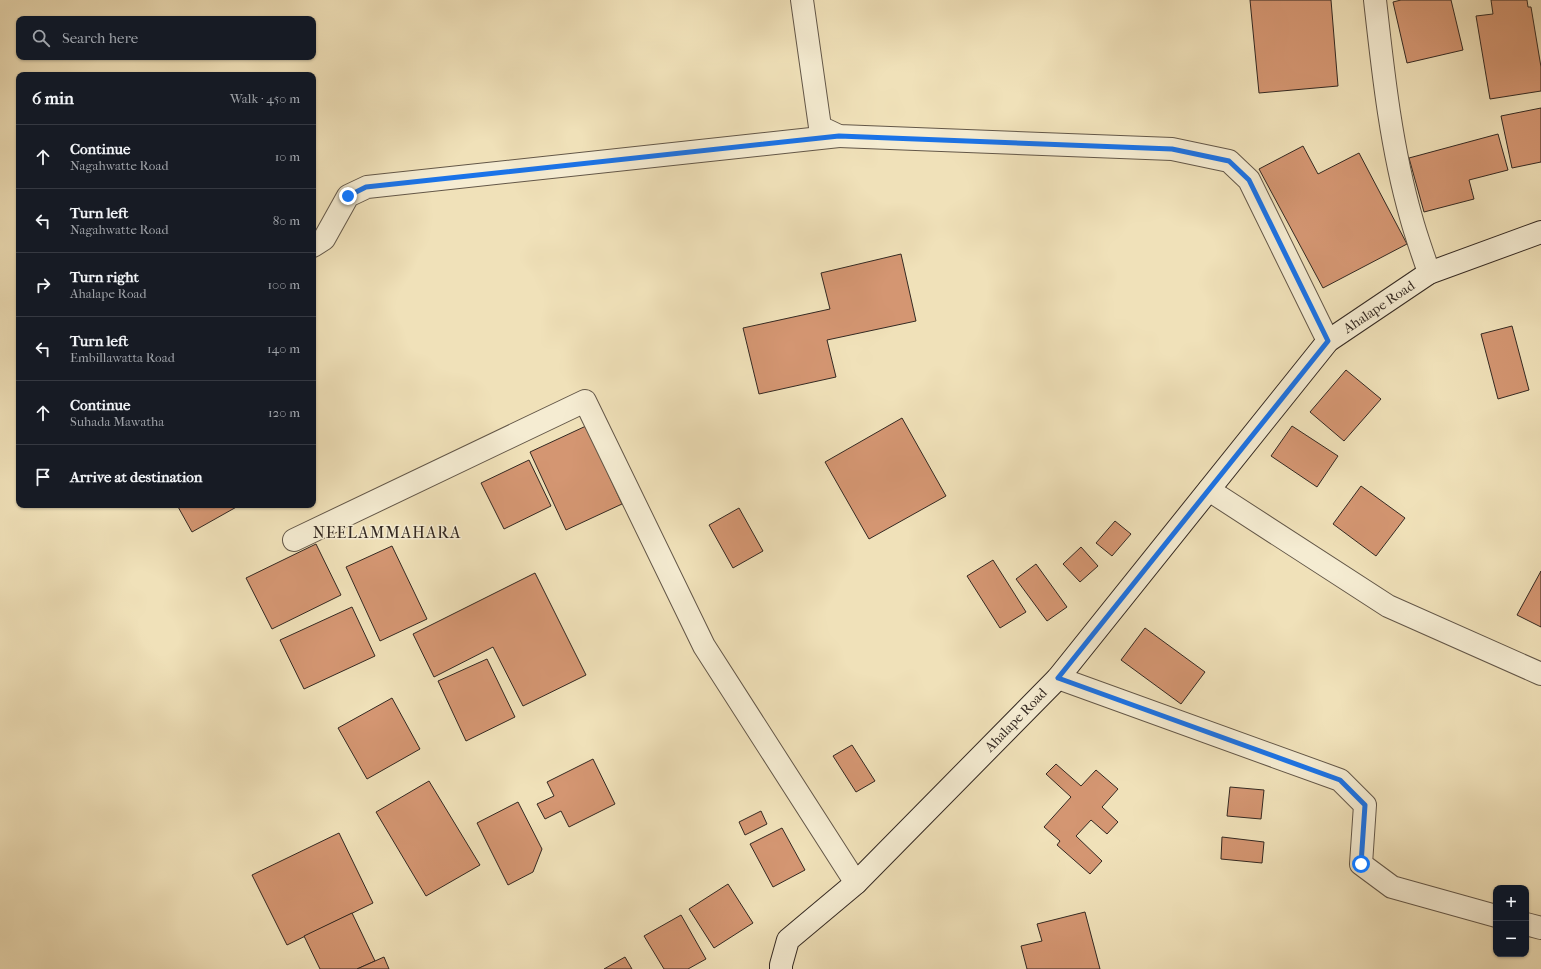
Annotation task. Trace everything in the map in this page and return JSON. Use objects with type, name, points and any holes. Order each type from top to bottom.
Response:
[{"type":"street","points":[[802,0],[820,127],[839,136]]},
{"type":"street","points":[[1375,0],[1384,84],[1399,167],[1411,216],[1429,272]]},
{"type":"street","points":[[316,244],[324,239],[348,196],[366,187],[839,136],[1172,149],[1229,161],[1249,180],[1328,341]]},
{"type":"street","name":"Ahalape Road","points":[[781,969],[780,965],[788,940],[856,883],[1058,678],[1328,341],[1429,272],[1541,232]]},
{"type":"street","points":[[294,540],[585,401],[704,646],[856,883]]},
{"type":"street","points":[[1209,490],[1388,606],[1541,674]]},
{"type":"street","points":[[1058,678],[1340,780],[1365,805],[1361,864],[1392,887],[1493,915]]},
{"type":"street","points":[[1529,925],[1541,928]]},
{"type":"building","points":[[1250,0],[1331,0],[1338,86],[1259,93]]},
{"type":"building","points":[[1401,0],[1451,0],[1463,50],[1407,63],[1393,2]]},
{"type":"building","points":[[1491,0],[1527,0],[1528,7],[1531,7],[1541,67],[1541,91],[1490,99],[1476,16],[1493,14]]},
{"type":"building","points":[[1541,108],[1541,162],[1512,168],[1501,116]]},
{"type":"building","points":[[1498,134],[1508,170],[1469,180],[1474,199],[1424,212],[1409,158]]},
{"type":"building","points":[[1303,146],[1318,174],[1359,153],[1407,244],[1323,288],[1259,169]]},
{"type":"building","points":[[901,254],[916,321],[827,340],[836,377],[759,394],[743,328],[830,309],[821,273]]},
{"type":"building","points":[[1512,326],[1529,390],[1498,399],[1481,334]]},
{"type":"building","points":[[1346,370],[1381,399],[1344,441],[1310,412]]},
{"type":"building","points":[[902,418],[946,496],[869,539],[825,462]]},
{"type":"building","points":[[586,426],[622,504],[566,530],[530,452]]},
{"type":"building","points":[[1292,426],[1338,456],[1317,487],[1271,456]]},
{"type":"building","points":[[529,460],[551,506],[504,529],[481,483]]},
{"type":"building","points":[[1361,486],[1405,518],[1376,556],[1333,524]]},
{"type":"building","points":[[179,508],[235,508],[192,532]]},
{"type":"building","points":[[739,508],[763,551],[733,568],[709,525]]},
{"type":"building","points":[[1115,521],[1131,534],[1112,556],[1096,543]]},
{"type":"building","points":[[316,544],[341,595],[272,629],[246,578]]},
{"type":"building","points":[[392,546],[427,619],[380,641],[346,567]]},
{"type":"building","points":[[1081,547],[1098,566],[1080,582],[1063,564]]},
{"type":"building","points":[[993,560],[1026,612],[1000,628],[967,576]]},
{"type":"building","points":[[1036,564],[1067,607],[1047,621],[1016,579]]},
{"type":"building","points":[[1541,571],[1541,627],[1517,615]]},
{"type":"building","points":[[535,573],[586,675],[523,706],[493,647],[434,677],[413,634]]},
{"type":"building","points":[[352,607],[375,656],[304,689],[280,640]]},
{"type":"building","points":[[1145,628],[1205,672],[1181,704],[1121,660]]},
{"type":"building","points":[[487,659],[515,717],[466,741],[438,681]]},
{"type":"building","points":[[392,698],[420,749],[367,779],[338,728]]},
{"type":"building","points":[[852,745],[875,781],[856,792],[833,756]]},
{"type":"building","points":[[593,759],[615,804],[569,827],[561,811],[545,819],[537,804],[554,796],[547,782]]},
{"type":"building","points":[[1056,764],[1081,786],[1096,770],[1118,789],[1102,807],[1118,822],[1107,834],[1091,820],[1076,836],[1102,861],[1090,874],[1057,845],[1060,841],[1044,827],[1071,797],[1046,774]]},
{"type":"building","points":[[429,781],[480,865],[426,896],[376,812]]},
{"type":"building","points":[[1230,787],[1264,790],[1261,819],[1227,816]]},
{"type":"building","points":[[518,802],[542,849],[533,872],[508,885],[477,823]]},
{"type":"building","points":[[761,811],[767,824],[745,835],[739,822]]},
{"type":"building","points":[[782,828],[805,870],[773,887],[750,844]]},
{"type":"building","points":[[339,833],[373,903],[287,945],[252,875]]},
{"type":"building","points":[[1222,837],[1264,842],[1262,863],[1221,859]]},
{"type":"building","points":[[728,884],[753,923],[714,948],[689,909]]},
{"type":"building","points":[[1085,912],[1100,969],[1027,969],[1021,946],[1042,941],[1037,924]]},
{"type":"building","points":[[352,913],[375,961],[357,969],[320,969],[304,936]]},
{"type":"building","points":[[681,915],[706,959],[688,969],[664,969],[644,936]]},
{"type":"building","points":[[384,957],[389,969],[357,969]]},
{"type":"building","points":[[625,957],[632,969],[604,969]]},
{"type":"district","name":"NEELAMMAHARA","points":[[387,532]]},
{"type":"route","points":[[348,196],[366,187],[839,136],[1172,149],[1229,161],[1249,180],[1328,341],[1058,678],[1340,780],[1365,805],[1361,864]]}]
